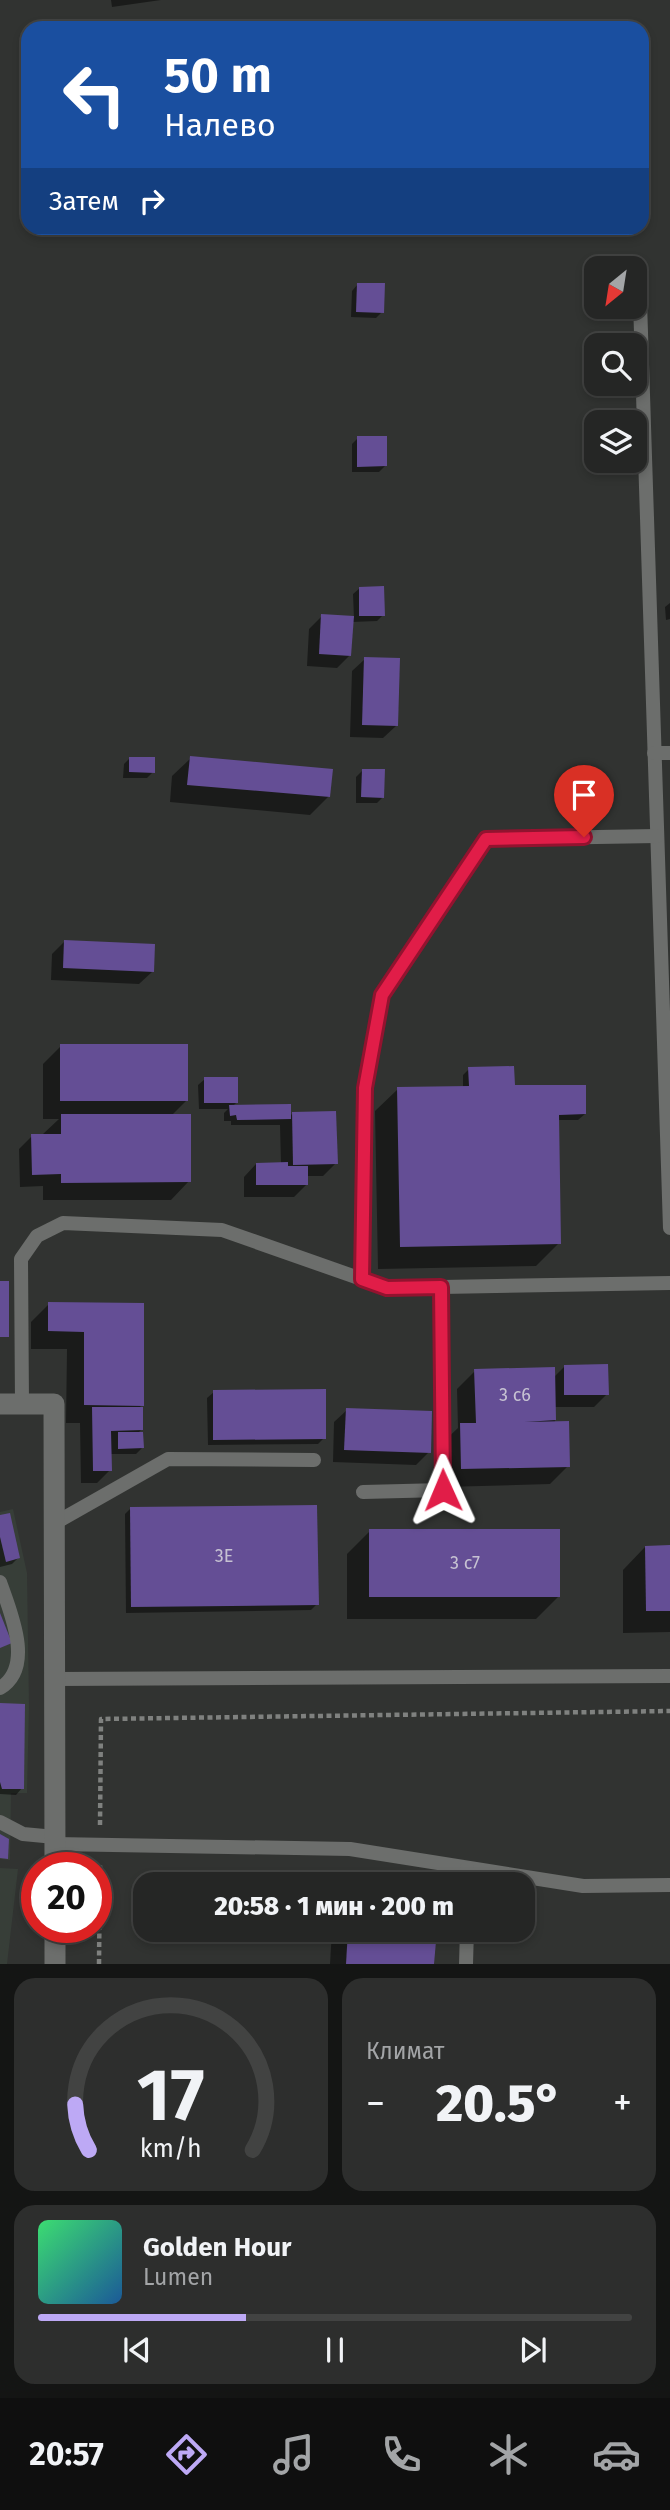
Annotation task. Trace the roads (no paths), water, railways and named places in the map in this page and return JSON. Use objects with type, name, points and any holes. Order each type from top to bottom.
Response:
[{"type":"street","points":[[0,1404],[54,1404],[55,1852]]},
{"type":"street","points":[[55,1943],[55,1964]]},
{"type":"lane","points":[[640,319],[670,1228]]},
{"type":"lane","points":[[654,753],[670,753]]},
{"type":"lane","points":[[362,1279],[365,1088],[382,995],[419,939],[486,839],[657,836]]},
{"type":"lane","points":[[22,1404],[21,1259],[37,1236],[63,1223],[222,1230],[387,1288],[670,1283]]},
{"type":"lane","points":[[363,1492],[443,1490],[441,1287]]},
{"type":"lane","points":[[55,1522],[168,1459],[314,1461]]},
{"type":"lane","points":[[0,1582],[16,1629],[17,1663],[12,1677],[0,1688]]},
{"type":"lane","points":[[56,1679],[670,1676]]},
{"type":"lane","points":[[0,1822],[23,1834],[55,1841],[100,1845],[350,1849],[583,1886],[670,1885]]},
{"type":"lane","points":[[466,1964],[467,1942]]}]
